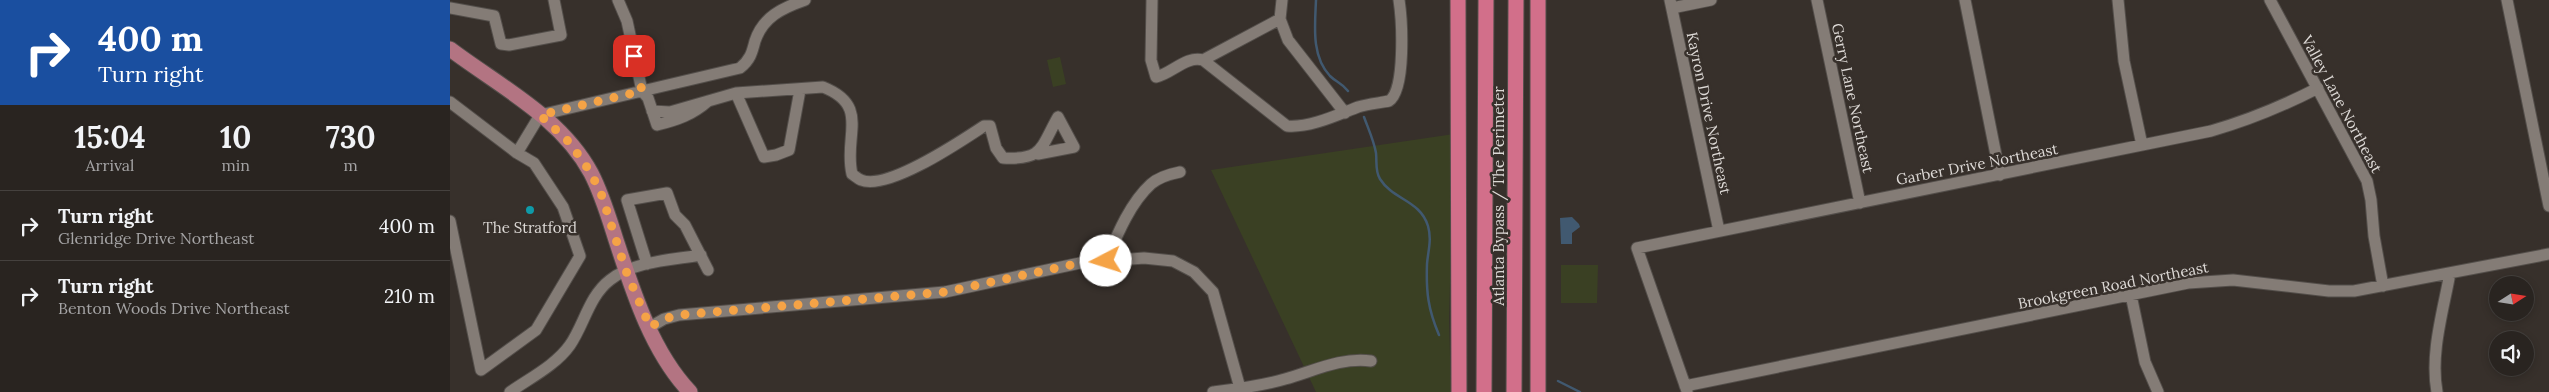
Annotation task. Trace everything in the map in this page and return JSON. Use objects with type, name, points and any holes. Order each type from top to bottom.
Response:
[{"type":"highway","points":[[1458,0],[1459,392]]},
{"type":"highway","name":"Atlanta Bypass / The Perimeter","points":[[1484,392],[1486,0]]},
{"type":"highway","name":"Atlanta Bypass / The Perimeter","points":[[1514,392],[1516,0]]},
{"type":"highway","points":[[1538,0],[1538,392]]},
{"type":"main road","points":[[450,50],[540,115],[570,143],[591,173],[602,196],[626,271],[664,358],[690,392]]},
{"type":"street","points":[[453,7],[494,16],[501,44],[509,46],[561,35],[554,0]]},
{"type":"street","points":[[618,0],[627,21],[642,91],[648,98],[652,111],[670,112],[711,98],[736,93],[823,87],[836,92],[851,107],[853,120],[848,158],[852,174],[863,181],[879,180],[933,159],[984,126],[990,126],[996,148],[1003,158],[1025,160],[1038,154]]},
{"type":"street","points":[[517,153],[540,115],[740,68],[750,58],[759,32],[771,16],[785,7],[805,0]]},
{"type":"street","points":[[1152,0],[1151,60],[1156,77],[1165,75],[1192,59],[1203,60],[1280,19]]},
{"type":"street","points":[[1282,0],[1280,19],[1288,40],[1345,113]]},
{"type":"street","points":[[1203,60],[1286,126],[1294,126],[1345,113],[1360,106],[1389,101],[1395,98],[1398,91],[1402,23],[1399,0]]},
{"type":"street","points":[[1671,4],[1710,0]]},
{"type":"street","name":"Gerry Lane Northeast","points":[[1817,0],[1860,203]]},
{"type":"street","points":[[1965,0],[2000,175]]},
{"type":"street","points":[[2118,0],[2124,61],[2142,146]]},
{"type":"street","name":"Valley Lane Northeast","points":[[2270,0],[2368,181],[2372,200],[2374,236],[2383,286]]},
{"type":"street","points":[[2507,0],[2549,206]]},
{"type":"street","name":"Kayron Drive Northeast","points":[[1671,4],[1719,231]]},
{"type":"street","name":"Garber Drive Northeast","points":[[1686,389],[1637,248],[2142,146],[2243,122],[2280,107],[2318,88]]},
{"type":"street","points":[[736,93],[764,157],[776,156],[789,150],[800,90]]},
{"type":"street","points":[[450,102],[517,153],[534,163],[563,207],[580,256],[536,330],[481,370],[450,221]]},
{"type":"street","points":[[1106,261],[1119,232],[1152,183],[1167,175],[1180,172]]},
{"type":"street","points":[[648,264],[627,200],[667,193],[676,215],[686,225],[708,270]]},
{"type":"street","name":"Brookgreen Road Northeast","points":[[1686,389],[2188,283],[2219,280],[2329,291],[2383,286],[2549,254]]},
{"type":"street","points":[[510,392],[562,355],[577,336],[591,303],[610,280],[626,271],[648,264],[701,255]]},
{"type":"street","points":[[650,327],[664,319],[679,315],[945,292],[1080,263],[1144,258],[1172,261],[1194,272],[1213,292],[1240,388]]},
{"type":"street","points":[[2437,392],[2436,345],[2450,273]]},
{"type":"street","points":[[2131,295],[2145,362],[2158,392]]},
{"type":"street","points":[[1213,392],[1284,380],[1335,363],[1355,359],[1371,361]]},
{"type":"green space","points":[[1060,57],[1066,84],[1053,87],[1047,60]]},
{"type":"green space","points":[[1454,134],[1449,320],[1451,392],[1316,392],[1211,170]]},
{"type":"green space","points":[[1561,265],[1598,265],[1597,303],[1561,303]]},
{"type":"water","points":[[1572,217],[1580,227],[1572,233],[1572,244],[1561,244],[1560,218]]},
{"type":"waterway","points":[[1316,0],[1316,40],[1320,59],[1330,76],[1348,91]]},
{"type":"waterway","points":[[1364,117],[1375,148],[1378,176],[1392,192],[1413,205],[1424,217],[1428,226],[1430,241],[1427,264],[1427,292],[1432,317],[1439,335]]},
{"type":"waterway","points":[[1558,381],[1580,392]]},
{"type":"place","name":"The Stratford","points":[[530,210]]},
{"type":"route","points":[[634,56],[642,91],[540,115],[570,143],[591,173],[602,196],[626,271],[650,327],[664,319],[679,315],[740,308],[945,292],[1080,263],[1106,261]]}]
